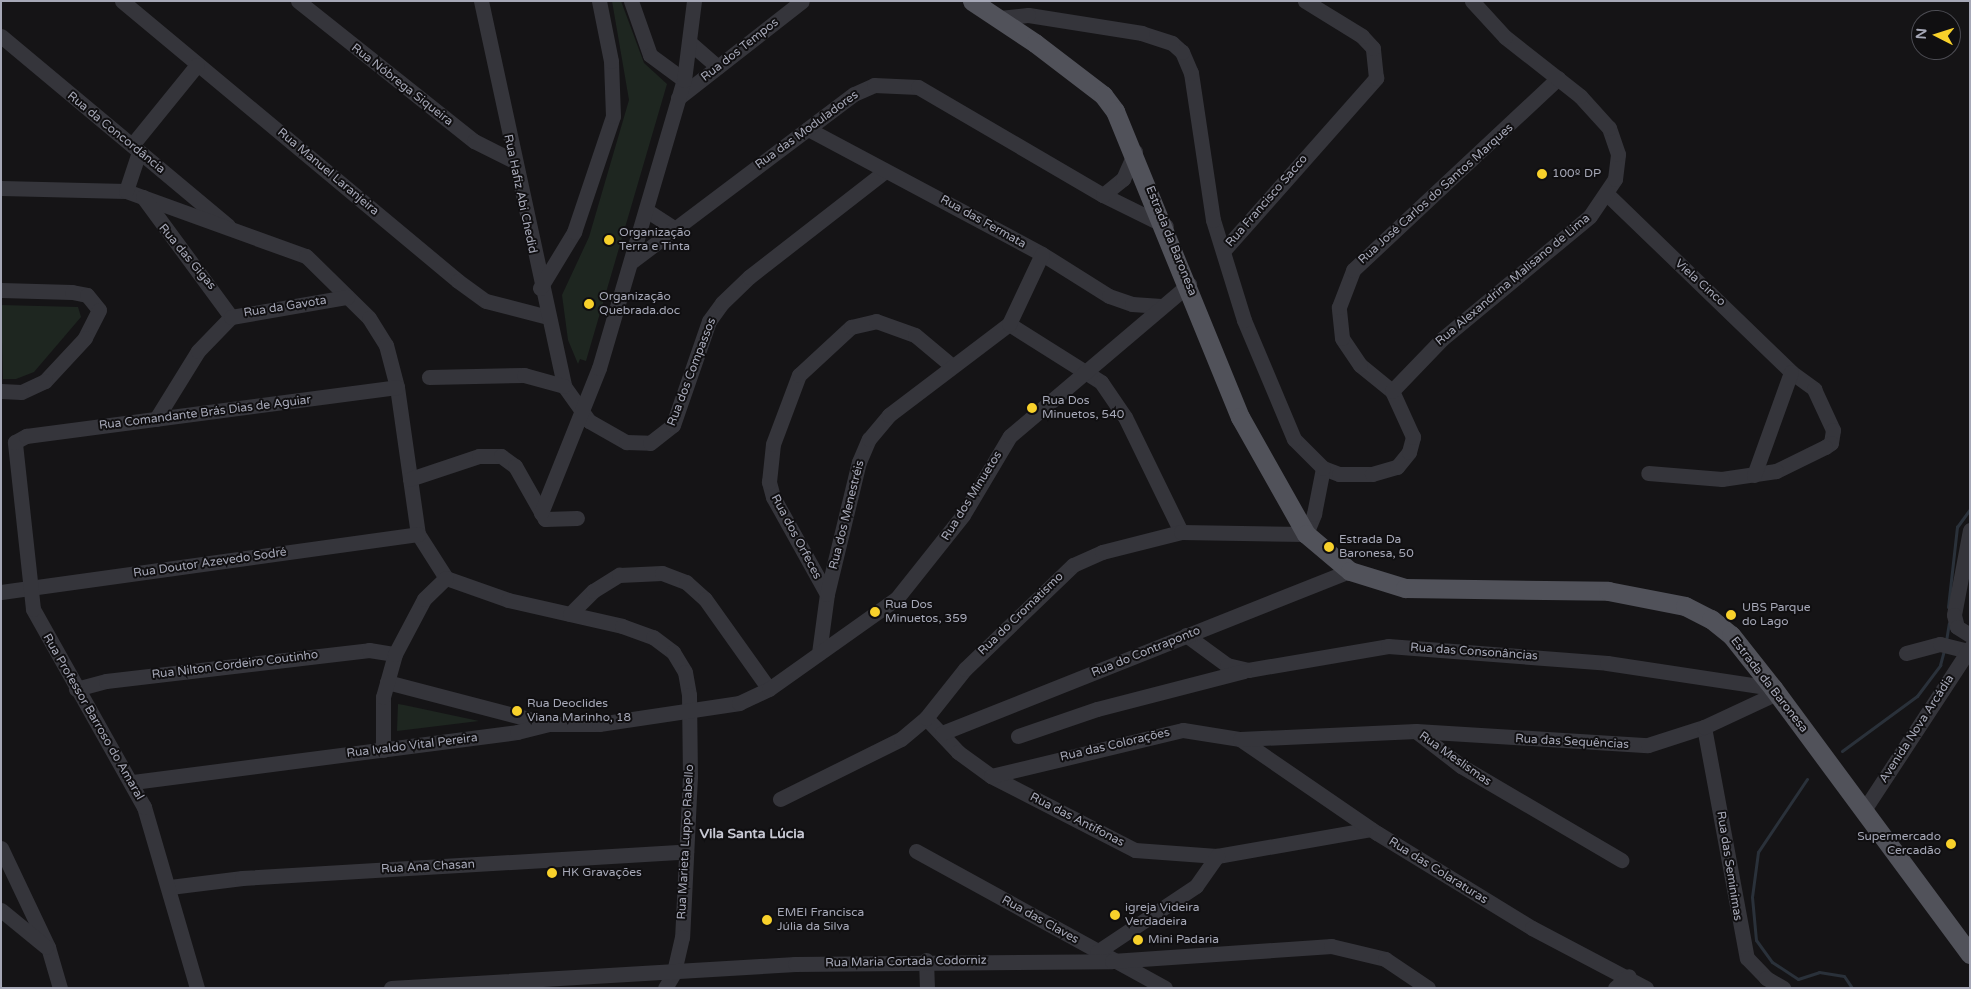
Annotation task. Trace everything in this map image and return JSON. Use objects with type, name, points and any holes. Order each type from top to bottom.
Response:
[{"type":"main road","name":"Estrada da Baronesa","points":[[972,1],[1000,18],[1103,95],[1135,152],[1189,284],[1240,417],[1306,534],[1350,571],[1405,588],[1608,591],[1685,606],[1732,635],[1775,690],[1970,954]]},
{"type":"street","name":"Rua Manuel Laranjeira","points":[[122,1],[465,286],[486,301],[548,317]]},
{"type":"street","name":"Rua Nóbrega Siqueira","points":[[298,1],[474,141],[512,160]]},
{"type":"street","name":"Rua Hafiz Abi Chedid","points":[[481,1],[512,160],[564,386]]},
{"type":"street","points":[[540,288],[574,232],[613,116],[613,70],[599,1]]},
{"type":"street","points":[[631,1],[650,55],[684,80]]},
{"type":"street","points":[[541,513],[599,368],[684,80],[694,1]]},
{"type":"street","name":"Rua dos Tempos","points":[[678,98],[802,1]]},
{"type":"street","name":"Rua Francisco Sacco","points":[[1224,250],[1376,78],[1373,48],[1362,36],[1305,1]]},
{"type":"street","name":"Rua Alexandrina Malisano de Lima","points":[[1392,391],[1442,339],[1590,216],[1608,195],[1618,154],[1609,128],[1558,78],[1505,37],[1472,1]]},
{"type":"street","name":"Rua Francisco Sacco","points":[[1000,18],[1028,15],[1142,33],[1172,42],[1182,52],[1192,74],[1202,171],[1224,250]]},
{"type":"street","name":"Rua da Concordância","points":[[1,36],[232,229]]},
{"type":"street","points":[[688,42],[718,67]]},
{"type":"street","points":[[126,190],[136,148],[197,65]]},
{"type":"street","name":"Rua José Carlos do Santos Marques","points":[[1392,391],[1360,365],[1342,338],[1339,307],[1352,270],[1558,78]]},
{"type":"street","name":"Rua das Moduladores","points":[[630,262],[808,129],[874,85],[918,87],[1103,195],[1166,226]]},
{"type":"street","name":"Rua das Fermata","points":[[808,129],[1042,254],[1109,296],[1132,304],[1161,306]]},
{"type":"street","points":[[1103,195],[1123,179],[1135,152]]},
{"type":"street","name":"Rua dos Compassos","points":[[564,386],[580,412],[601,430],[626,442],[639,445],[664,436],[673,425],[709,321],[722,302],[748,277],[885,171]]},
{"type":"street","points":[[1,188],[126,190],[232,229],[294,248],[347,297],[381,333],[397,387],[418,534],[446,578],[424,599],[395,654],[387,682],[382,750]]},
{"type":"street","name":"Viela Cinco","points":[[1608,195],[1791,372],[1821,398],[1834,437],[1825,447],[1798,462],[1754,475]]},
{"type":"street","name":"Rua das Gigas","points":[[143,197],[231,317]]},
{"type":"street","points":[[646,210],[675,229]]},
{"type":"street","points":[[1224,250],[1244,320],[1294,439],[1323,468],[1339,474],[1372,474],[1397,466],[1409,452],[1413,437],[1392,391]]},
{"type":"street","name":"Rua dos Menestréis","points":[[819,653],[826,594],[859,462],[869,439],[889,415],[1009,324],[1042,254]]},
{"type":"street","name":"Rua dos Minuetos","points":[[690,711],[739,704],[769,689],[897,598],[963,515],[1010,436],[1087,373],[1161,306],[1189,284]]},
{"type":"street","points":[[1,290],[80,293],[87,295],[99,310],[85,338],[45,381],[21,392],[1,391]]},
{"type":"street","name":"Rua da Gavota","points":[[156,419],[198,351],[231,317],[347,297]]},
{"type":"street","name":"Rua dos Orfeces","points":[[826,594],[773,497],[769,464],[799,375],[851,327],[876,322],[891,324],[934,346],[952,366]]},
{"type":"street","points":[[1009,324],[1101,382],[1125,417],[1181,532]]},
{"type":"street","points":[[1648,473],[1722,479],[1754,475],[1791,372]]},
{"type":"street","points":[[429,377],[524,375],[564,386]]},
{"type":"street","name":"Rua Comandante Brás Dias de Aguiar","points":[[15,442],[26,436],[397,387]]},
{"type":"street","name":"Rua Professor Barroso do Amaral","points":[[15,442],[30,588],[39,622],[76,689],[133,782],[170,887],[197,988]]},
{"type":"street","points":[[410,479],[479,456],[501,456],[515,466],[541,513],[551,521],[577,518]]},
{"type":"street","points":[[1306,534],[1323,468]]},
{"type":"street","points":[[1970,530],[1961,556],[1954,615],[1957,627],[1970,635]]},
{"type":"street","name":"Rua do Cromatismo","points":[[780,799],[874,755],[926,718],[948,687],[1073,565],[1102,552],[1181,532],[1306,534]]},
{"type":"street","name":"Rua Doutor Azevedo Sodré","points":[[1,592],[418,534]]},
{"type":"street","name":"Rua do Contraponto","points":[[942,734],[1350,571]]},
{"type":"street","points":[[570,614],[593,591],[619,576],[662,573],[686,582],[705,599],[769,689]]},
{"type":"street","name":"Rua Marieta Luppo Rabello","points":[[446,578],[470,590],[622,626],[668,648],[685,672],[690,711],[686,852],[682,938],[674,973]]},
{"type":"street","name":"Rua das Consonâncias","points":[[1186,635],[1227,665],[1248,670],[1388,646],[1607,663],[1775,690]]},
{"type":"street","points":[[1906,654],[1959,647]]},
{"type":"street","name":"Avenida Nova Arcádia","points":[[1864,810],[1959,647]]},
{"type":"street","name":"Rua Nilton Cordeiro Coutinho","points":[[76,689],[106,681],[370,650],[395,654]]},
{"type":"street","points":[[1018,736],[1097,709],[1248,670]]},
{"type":"street","points":[[387,682],[549,724]]},
{"type":"street","name":"Rua das Sequências","points":[[1416,731],[1614,746],[1648,745],[1704,728],[1775,690]]},
{"type":"street","name":"Rua Ivaldo Vital Pereira","points":[[133,782],[382,750],[549,724],[599,724],[690,711]]},
{"type":"street","name":"Rua das Antífonas","points":[[926,718],[991,776],[1135,850],[1217,856],[1371,829]]},
{"type":"street","name":"Rua das Seminimas","points":[[1704,728],[1747,958],[1766,978],[1783,988]]},
{"type":"street","name":"Rua das Colorações","points":[[991,776],[1183,730],[1240,739]]},
{"type":"street","name":"Rua Meslismas","points":[[1240,739],[1416,731],[1461,766],[1621,860]]},
{"type":"street","name":"Rua das Colaraturas","points":[[1240,739],[1371,829],[1532,928],[1640,984]]},
{"type":"street","points":[[1,848],[48,948],[60,988]]},
{"type":"street","name":"Rua das Claves","points":[[916,851],[1112,961],[1165,988]]},
{"type":"street","name":"Rua Ana Chasan","points":[[170,887],[242,878],[686,852]]},
{"type":"street","points":[[1097,952],[1196,886],[1217,856]]},
{"type":"street","points":[[1,910],[48,948]]},
{"type":"street","name":"Rua Maria Cortada Codorniz","points":[[391,988],[926,960],[1112,961],[1345,947],[1414,975],[1428,988]]},
{"type":"street","points":[[926,960],[928,988]]},
{"type":"street","points":[[664,988],[674,973]]},
{"type":"street","points":[[1615,988],[1640,984]]},
{"type":"shaded area","points":[[612,1],[621,1],[644,63],[667,84],[586,361],[580,359],[578,364],[568,340],[562,295],[589,237],[629,100]]},
{"type":"shaded area","points":[[1,305],[78,307],[81,317],[34,372],[16,379],[3,379]]},
{"type":"shaded area","points":[[398,704],[404,705],[479,721],[397,731]]},
{"type":"waterway","points":[[1948,607],[1957,527],[1970,509]]},
{"type":"waterway","points":[[1946,641],[1949,623]]},
{"type":"waterway","points":[[1842,751],[1917,696],[1940,665],[1944,650]]},
{"type":"waterway","points":[[1807,779],[1758,852],[1752,897],[1756,940],[1772,962],[1798,979],[1819,972],[1844,976],[1852,988]]},
{"type":"place","name":"100º DP","points":[[1542,174]]},
{"type":"place","name":"Organização Terra e Tinta","points":[[609,240]]},
{"type":"place","name":"Organização Quebrada.doc","points":[[589,304]]},
{"type":"place","name":"Rua Dos Minuetos, 540","points":[[1032,408]]},
{"type":"place","name":"Estrada Da Baronesa, 50","points":[[1329,547]]},
{"type":"place","name":"Rua Dos Minuetos, 359","points":[[875,612]]},
{"type":"place","name":"UBS Parque do Lago","points":[[1731,615]]},
{"type":"place","name":"Rua Deoclides Viana Marinho, 18","points":[[517,711]]},
{"type":"place","name":"Supermercado Cercadão","points":[[1951,844]]},
{"type":"place","name":"HK Gravações","points":[[552,873]]},
{"type":"place","name":"igreja Videira Verdadeira","points":[[1115,915]]},
{"type":"place","name":"EMEI Francisca Júlia da Silva","points":[[767,920]]},
{"type":"place","name":"Mini Padaria","points":[[1138,940]]},
{"type":"district","name":"Vila Santa Lúcia","points":[[752,834]]}]
